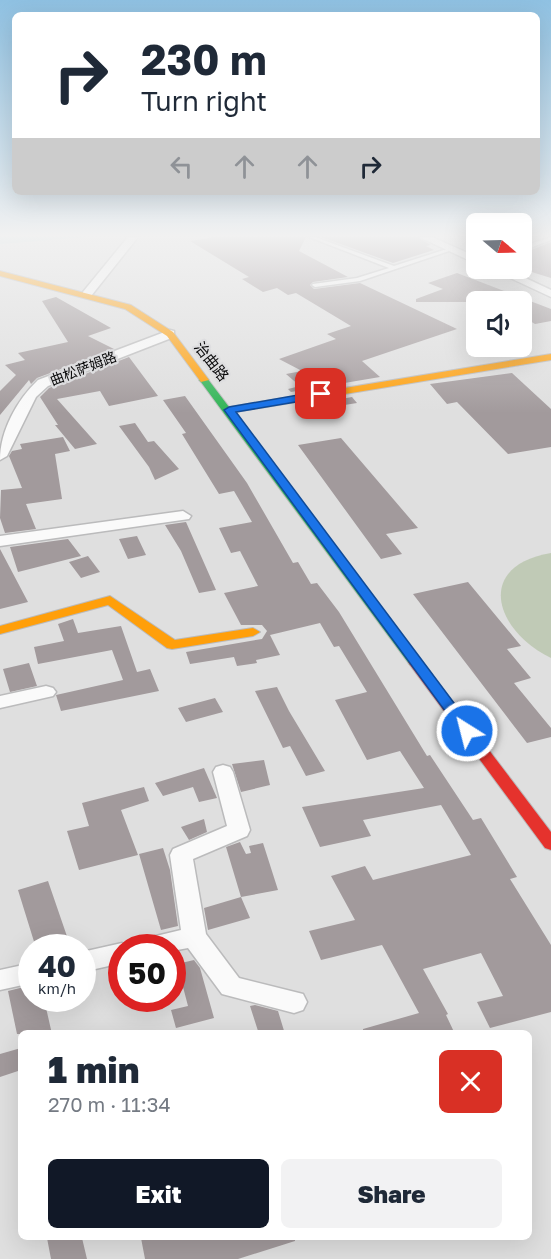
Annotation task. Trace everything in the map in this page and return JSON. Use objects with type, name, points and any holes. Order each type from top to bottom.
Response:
[{"type":"main road","name":"治曲路","points":[[92,296],[128,308],[170,334],[551,844]]},
{"type":"main road","points":[[229,410],[551,357]]},
{"type":"main road","points":[[0,630],[110,600],[172,645],[253,632]]},
{"type":"street","name":"曲松萨姆路","points":[[0,456],[30,395],[43,383],[170,334]]},
{"type":"street","points":[[0,541],[183,516]]},
{"type":"street","points":[[0,702],[46,692]]},
{"type":"street","points":[[223,772],[239,830],[181,855],[194,937],[231,987],[294,1002]]},
{"type":"street","points":[[186,939],[194,937]]},
{"type":"street","points":[[0,980],[18,976]]},
{"type":"green space","points":[[551,553],[551,658],[532,646],[517,632],[506,616],[501,600],[502,585],[511,571],[527,560]]},
{"type":"building","points":[[301,296],[387,296],[457,329],[362,361],[380,377],[291,392],[288,389],[300,386],[286,374],[302,371],[279,359],[336,339],[327,334],[351,326]]},
{"type":"building","points":[[425,296],[466,296],[466,302],[416,302],[416,299]]},
{"type":"building","points":[[56,297],[111,328],[88,336],[114,349],[37,378],[31,384],[29,380],[0,415],[0,391],[16,375],[5,365],[25,360],[18,353],[68,342],[42,301]]},
{"type":"building","points":[[532,302],[551,309],[551,321],[535,324],[532,322]]},
{"type":"building","points":[[129,357],[158,396],[109,406],[100,391],[57,399],[97,444],[75,449],[55,425],[58,425],[40,397],[49,388]]},
{"type":"building","points":[[512,373],[551,409],[551,447],[508,454],[457,402],[447,404],[430,384]]},
{"type":"building","points":[[185,396],[247,483],[293,563],[298,562],[311,584],[317,583],[339,612],[427,756],[430,755],[473,820],[481,818],[517,877],[510,879],[551,945],[551,1012],[490,1028],[477,1002],[503,996],[481,953],[423,969],[448,1014],[446,1015],[453,1030],[363,1030],[419,1013],[382,945],[321,960],[309,931],[355,920],[331,876],[365,866],[373,880],[471,855],[441,805],[363,820],[371,836],[320,847],[302,807],[424,788],[400,751],[367,760],[335,700],[367,692],[339,646],[334,647],[320,623],[270,635],[280,655],[256,660],[257,663],[237,666],[234,657],[190,664],[186,652],[262,639],[267,631],[262,625],[241,625],[224,593],[258,586],[240,551],[231,553],[219,528],[252,522],[234,491],[219,494],[182,434],[186,433],[163,400]]},
{"type":"building","points":[[352,397],[357,403],[307,411],[302,406]]},
{"type":"building","points":[[135,423],[148,442],[154,441],[179,469],[155,480],[149,467],[119,426]]},
{"type":"building","points":[[63,437],[70,451],[55,454],[62,499],[26,504],[36,529],[5,533],[0,518],[1,490],[22,488],[9,456],[12,451],[22,449],[20,444]]},
{"type":"building","points":[[341,438],[418,528],[386,534],[402,554],[381,559],[298,445]]},
{"type":"building","points":[[186,522],[216,590],[199,593],[181,551],[165,525]]},
{"type":"building","points":[[137,536],[146,555],[128,559],[119,539]]},
{"type":"building","points":[[68,539],[81,556],[18,572],[10,547]]},
{"type":"building","points":[[0,549],[28,602],[0,609]]},
{"type":"building","points":[[88,556],[100,572],[81,578],[69,562]]},
{"type":"building","points":[[468,582],[521,646],[507,649],[531,678],[514,683],[551,728],[551,737],[527,743],[413,594]]},
{"type":"building","points":[[73,619],[78,633],[121,626],[137,672],[150,669],[159,691],[61,711],[56,695],[123,680],[112,650],[38,664],[34,647],[64,641],[58,624]]},
{"type":"building","points":[[29,663],[37,686],[10,692],[3,669]]},
{"type":"building","points":[[277,687],[325,771],[306,776],[290,746],[283,748],[255,691]]},
{"type":"building","points":[[215,698],[223,712],[186,722],[178,708]]},
{"type":"building","points":[[264,760],[270,785],[241,792],[232,764]]},
{"type":"building","points":[[204,768],[217,798],[199,802],[193,787],[163,796],[155,783]]},
{"type":"building","points":[[144,787],[149,801],[121,810],[138,855],[79,870],[67,831],[89,826],[82,803]]},
{"type":"building","points":[[204,819],[207,832],[189,840],[181,827]]},
{"type":"building","points":[[240,842],[246,854],[251,853],[249,846],[263,843],[278,890],[241,897],[226,847]]},
{"type":"building","points":[[163,848],[170,870],[178,926],[161,930],[139,854]]},
{"type":"building","points":[[48,881],[66,934],[32,934],[18,890]]},
{"type":"building","points":[[241,897],[250,918],[208,930],[204,908]]},
{"type":"building","points":[[194,960],[200,968],[214,1018],[176,1028],[172,1012],[186,1012],[188,1006],[186,962]]},
{"type":"building","points":[[18,988],[18,1012],[47,1012],[51,1030],[18,1030],[17,1034],[8,991]]},
{"type":"building","points":[[255,1005],[278,1011],[284,1030],[258,1030],[250,1006]]},
{"type":"building","points":[[18,1049],[18,1071],[0,1077],[0,1054]]},
{"type":"building","points":[[47,1240],[82,1240],[87,1259],[51,1259]]},
{"type":"building","points":[[141,1240],[295,1240],[238,1259],[145,1259]]},
{"type":"traffic: fast","points":[[204,380],[415,662]]},
{"type":"traffic: slow","points":[[86,296],[128,307],[170,334],[204,380]]},
{"type":"traffic: slow","points":[[229,410],[551,357]]},
{"type":"traffic: slow","points":[[0,630],[110,600],[172,645],[253,632]]},
{"type":"traffic: jam","points":[[415,662],[551,844]]},
{"type":"route","points":[[321,394],[229,410],[467,731]]}]
